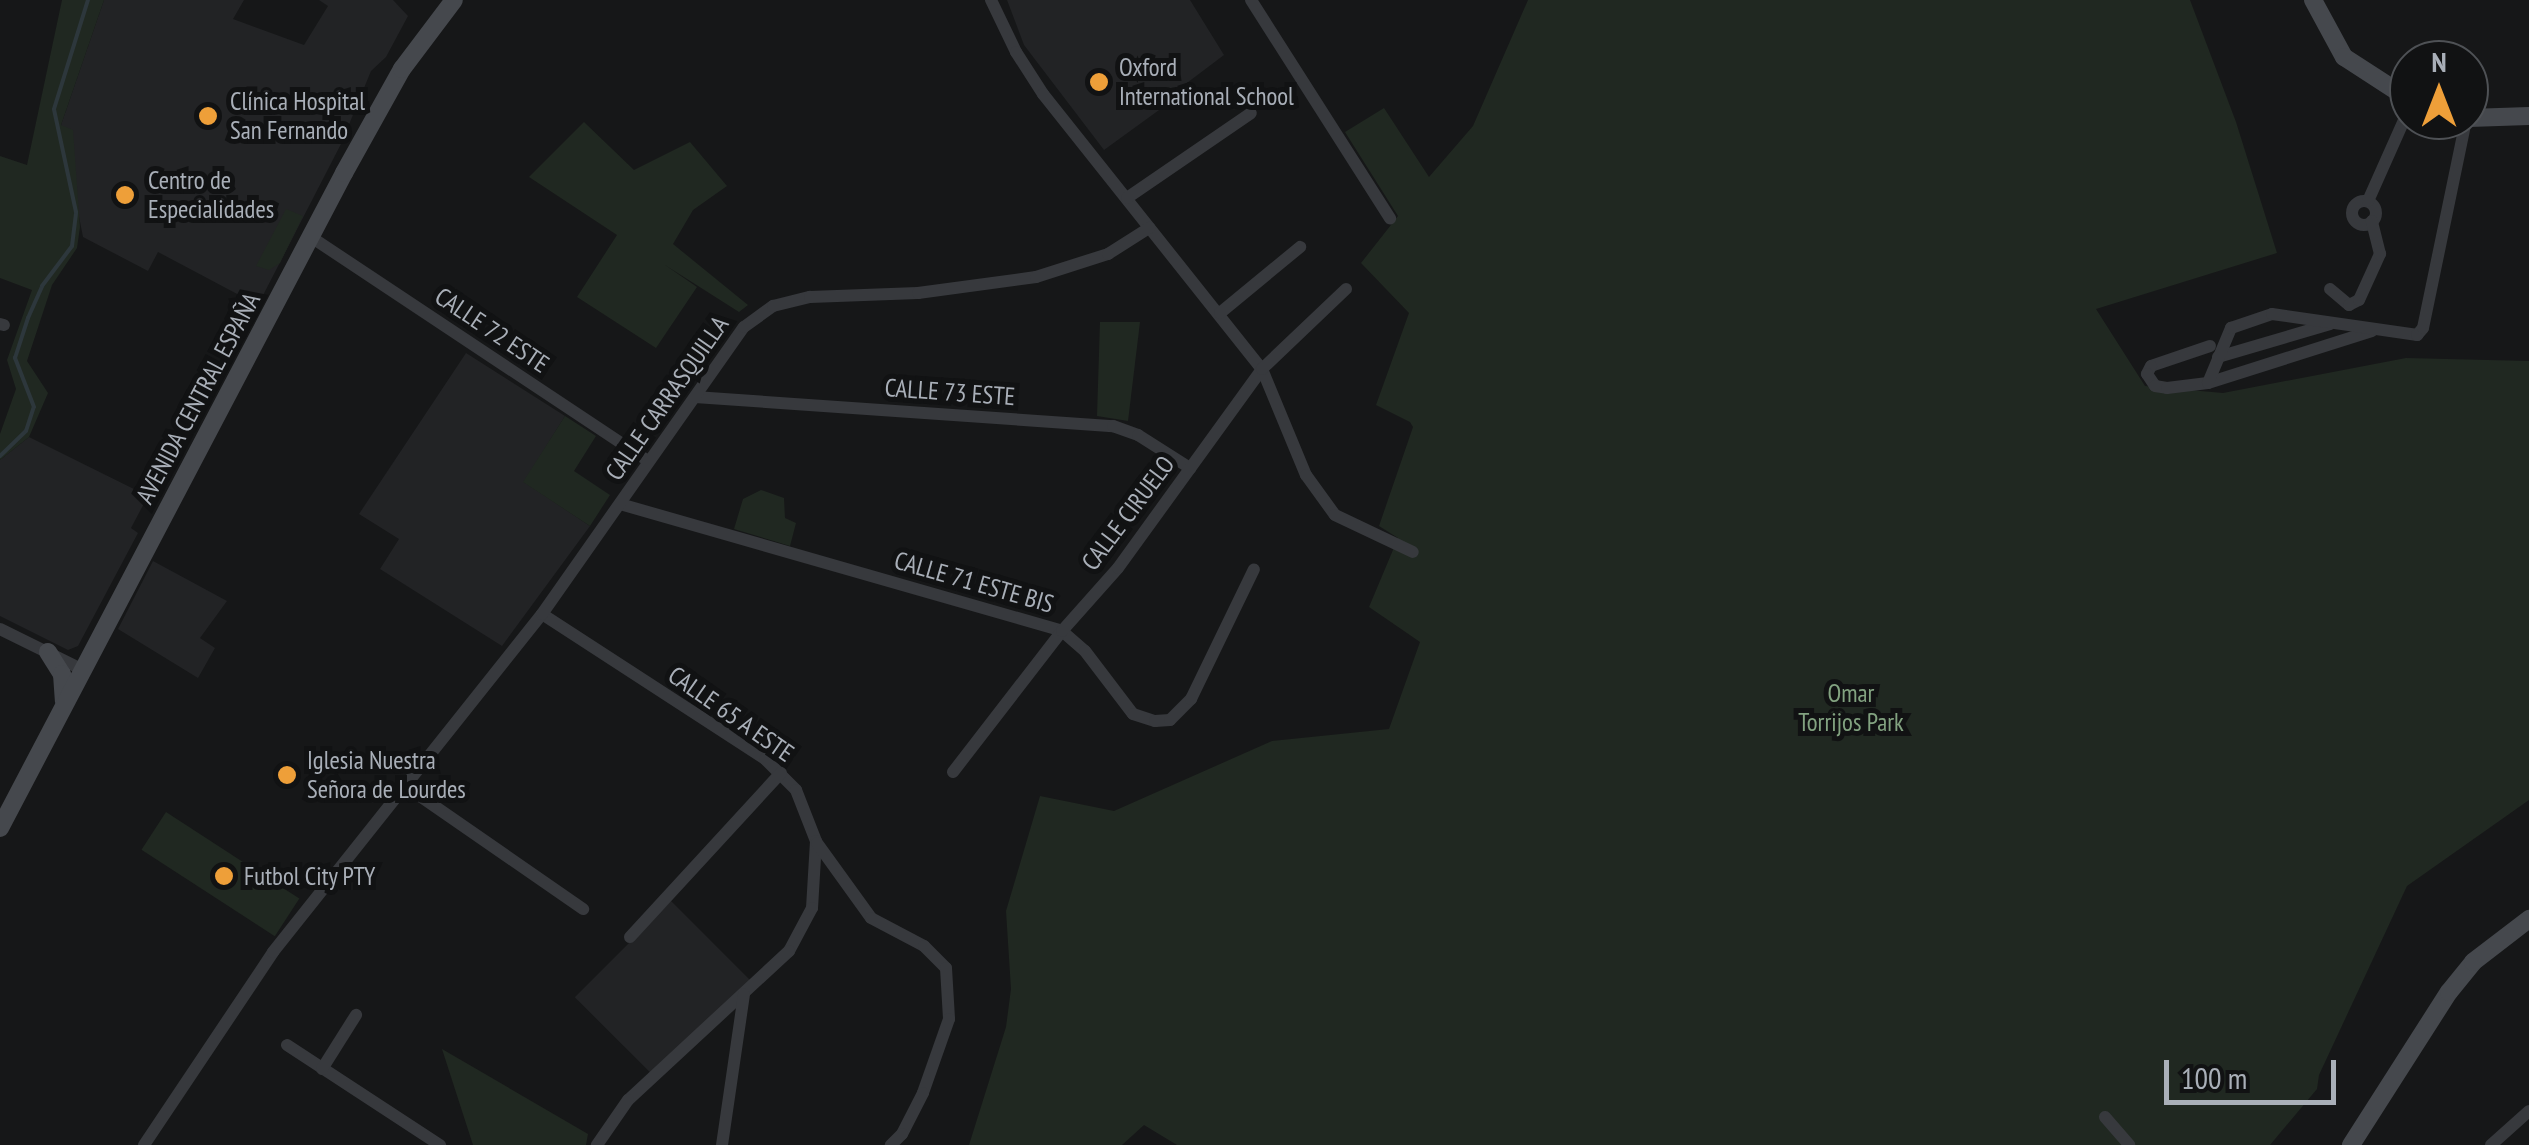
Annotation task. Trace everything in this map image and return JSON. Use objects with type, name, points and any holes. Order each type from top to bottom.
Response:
[{"type":"main road","name":"AVENIDA CENTRAL ESPAÑA","points":[[0,828],[402,69],[454,0]]},
{"type":"main road","points":[[2313,0],[2344,57],[2389,85]]},
{"type":"main road","points":[[2489,118],[2529,116]]},
{"type":"main road","points":[[48,652],[64,680],[64,705]]},
{"type":"main road","points":[[2351,1145],[2448,992],[2472,962],[2529,919]]},
{"type":"street","points":[[991,0],[1043,94],[1262,369],[1306,474],[1335,514],[1413,552]]},
{"type":"street","points":[[1251,0],[1390,218]]},
{"type":"street","points":[[1127,198],[1251,114]]},
{"type":"street","points":[[2368,202],[2395,140]]},
{"type":"street","points":[[2208,383],[2214,352],[2231,328],[2279,312],[2417,335],[2423,328],[2463,140]]},
{"type":"street","points":[[2368,202],[2376,213],[2364,225],[2352,217],[2355,204],[2368,202]]},
{"type":"street","points":[[2330,289],[2341,302],[2359,300],[2380,254],[2372,221]]},
{"type":"street","name":"CALLE CARRASQUILLA","points":[[144,1145],[273,952],[542,614],[744,327],[773,306],[810,297],[918,293],[1036,278],[1108,254],[1149,228]]},
{"type":"street","name":"CALLE 72 ESTE","points":[[310,237],[648,460]]},
{"type":"street","points":[[1220,313],[1300,247]]},
{"type":"street","name":"CALLE CIRUELO","points":[[954,772],[1062,630],[1118,568],[1262,369],[1346,289]]},
{"type":"street","points":[[2334,323],[2151,366],[2146,374],[2155,386],[2167,388],[2208,383],[2374,330]]},
{"type":"street","name":"CALLE 73 ESTE","points":[[695,397],[1112,426],[1138,436],[1190,468]]},
{"type":"street","name":"CALLE 71 ESTE BIS","points":[[620,504],[1062,630],[1085,651],[1132,714],[1156,721],[1170,720],[1192,699],[1254,569]]},
{"type":"street","name":"CALLE 65 A ESTE","points":[[542,614],[780,773],[805,808],[816,841],[816,884],[805,929],[790,951],[628,1100],[598,1145]]},
{"type":"street","points":[[0,629],[83,670]]},
{"type":"street","points":[[630,937],[780,773]]},
{"type":"street","points":[[404,786],[583,909]]},
{"type":"street","points":[[816,841],[855,902],[871,918],[924,946],[946,968],[949,1019],[923,1093],[902,1134],[891,1145]]},
{"type":"street","points":[[722,1145],[744,995]]},
{"type":"street","points":[[322,1068],[356,1015]]},
{"type":"street","points":[[287,1045],[440,1145]]},
{"type":"street","points":[[2490,1145],[2529,1111]]},
{"type":"street","points":[[2105,1117],[2129,1145]]},
{"type":"shaded area","name":"Clínica Hospital San Fernando","points":[[104,0],[244,0],[233,19],[304,45],[328,6],[319,0],[393,0],[408,16],[386,57],[371,71],[341,144],[258,305],[158,252],[148,271],[83,237],[61,125]]},
{"type":"shaded area","name":"Oxford International School","points":[[1007,0],[1190,0],[1224,55],[1163,101],[1166,105],[1104,150],[1024,45]]},
{"type":"shaded area","points":[[466,353],[565,416],[524,482],[590,526],[502,646],[380,569],[399,539],[359,514]]},
{"type":"shaded area","points":[[29,437],[148,496],[131,528],[138,533],[78,646],[68,650],[0,616],[0,460]]},
{"type":"shaded area","points":[[153,561],[227,601],[200,638],[215,648],[198,678],[118,629]]},
{"type":"shaded area","points":[[671,901],[750,980],[654,1076],[575,997]]},
{"type":"green space","points":[[62,0],[104,0],[61,125],[73,130],[80,227],[77,248],[52,285],[27,361],[48,393],[29,437],[0,460],[0,434],[16,389],[7,360],[32,290],[0,278],[0,156],[27,165]]},
{"type":"green space","name":"Omar Torrijos Park","points":[[1528,0],[2190,0],[2236,122],[2277,253],[2096,309],[2145,386],[2223,393],[2406,358],[2529,361],[2529,800],[2407,886],[2319,1075],[2317,1089],[2270,1145],[1177,1145],[1144,1125],[1122,1145],[969,1145],[1006,1027],[1011,989],[1006,911],[1040,796],[1114,811],[1272,741],[1389,729],[1420,642],[1369,607],[1398,538],[1379,526],[1413,427],[1376,405],[1409,313],[1361,263],[1398,216],[1345,132],[1384,108],[1429,177],[1473,126]]},
{"type":"green space","points":[[584,122],[634,170],[690,142],[727,186],[693,210],[673,244],[748,305],[739,312],[665,265],[697,287],[656,348],[577,297],[617,235],[529,177]]},
{"type":"green space","points":[[286,209],[303,216],[280,263],[269,270],[256,266]]},
{"type":"green space","points":[[1100,322],[1140,322],[1128,421],[1097,416]]},
{"type":"green space","points":[[565,416],[596,436],[574,471],[610,495],[590,526],[523,482]]},
{"type":"green space","points":[[761,490],[784,498],[785,518],[796,523],[790,546],[734,529],[743,499]]},
{"type":"green space","name":"Futbol City PTY","points":[[166,812],[299,899],[275,936],[141,850]]},
{"type":"green space","points":[[442,1049],[588,1134],[586,1145],[473,1145]]},
{"type":"waterway","points":[[0,456],[26,431],[34,407],[15,358],[28,318],[42,286],[72,246],[76,212],[54,109],[88,0]]},
{"type":"place","name":"Oxford International School","points":[[1099,82]]},
{"type":"place","name":"Clínica Hospital San Fernando","points":[[208,116]]},
{"type":"place","name":"Centro de Especialidades","points":[[125,195]]},
{"type":"place","name":"Iglesia Nuestra Señora de Lourdes","points":[[287,775]]},
{"type":"place","name":"Futbol City PTY","points":[[224,876]]}]
